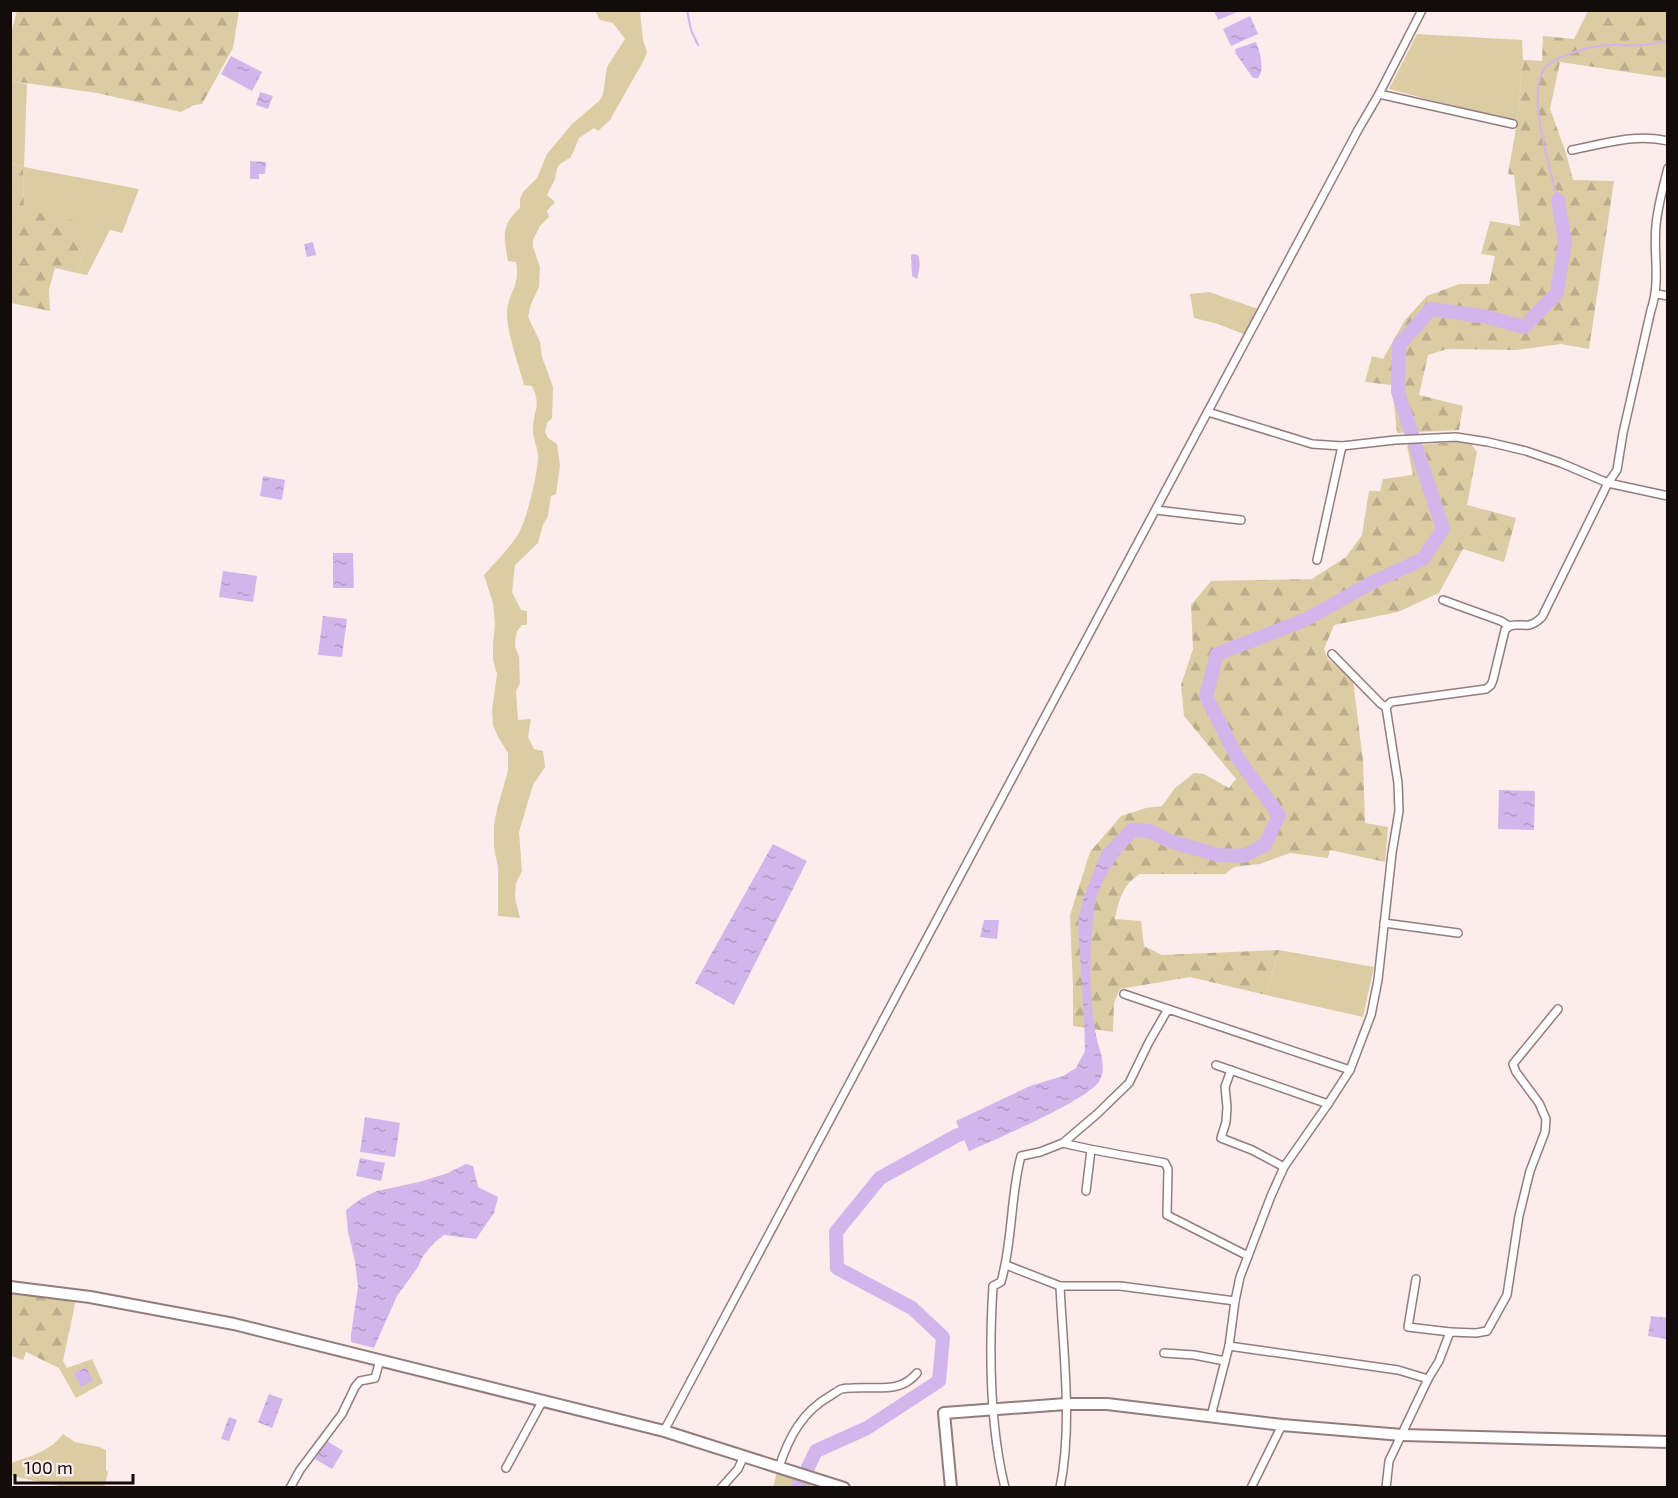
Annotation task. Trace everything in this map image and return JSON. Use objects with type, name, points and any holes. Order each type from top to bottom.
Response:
[{"type":"street","points":[[664,1431],[1422,10]]},
{"type":"street","points":[[1379,93],[1513,124]]},
{"type":"street","points":[[1572,150],[1636,137],[1668,141]]},
{"type":"street","points":[[1443,600],[1509,626],[1529,625],[1536,623],[1542,617],[1608,483],[1617,470],[1623,433],[1651,310],[1657,294],[1656,226],[1659,202],[1668,168]]},
{"type":"street","points":[[1657,294],[1668,296]]},
{"type":"street","points":[[1208,412],[1312,444],[1342,446],[1456,437],[1488,442],[1562,463],[1608,483],[1668,496]]},
{"type":"street","points":[[1317,560],[1342,446]]},
{"type":"street","points":[[1156,510],[1241,520]]},
{"type":"street","points":[[1386,707],[1391,702],[1486,689],[1493,680],[1505,630],[1509,626]]},
{"type":"street","points":[[1211,1416],[1229,1346],[1240,1277],[1248,1256],[1284,1167],[1350,1070],[1371,1015],[1378,980],[1399,811],[1398,783],[1386,707],[1332,654]]},
{"type":"street","points":[[1384,923],[1458,933]]},
{"type":"street","points":[[1124,994],[1350,1070]]},
{"type":"street","points":[[1005,1488],[999,1461],[994,1410],[990,1332],[993,1286],[1001,1282],[1006,1265],[1015,1177],[1021,1156],[1063,1143],[1129,1083],[1168,1009]]},
{"type":"street","points":[[1416,1279],[1408,1326],[1450,1332],[1487,1331],[1507,1295],[1530,1171],[1545,1132],[1546,1119],[1539,1103],[1516,1072],[1513,1064],[1558,1010]]},
{"type":"street","points":[[1216,1065],[1328,1104]]},
{"type":"street","points":[[1231,1070],[1225,1087],[1226,1115],[1221,1138],[1252,1150],[1284,1167]]},
{"type":"street","points":[[1063,1143],[1165,1163],[1168,1169],[1167,1215],[1248,1256]]},
{"type":"street","points":[[1086,1191],[1091,1150]]},
{"type":"street","points":[[1006,1265],[1060,1286],[1120,1286],[1235,1301]]},
{"type":"street","points":[[1060,1286],[1066,1404],[1066,1450],[1060,1488]]},
{"type":"street","points":[[10,1287],[90,1297],[234,1324],[664,1431],[844,1488]]},
{"type":"street","points":[[1386,1488],[1389,1461],[1428,1378],[1439,1361],[1450,1332]]},
{"type":"street","points":[[1229,1346],[1398,1370],[1428,1378]]},
{"type":"street","points":[[1164,1353],[1194,1355],[1225,1361]]},
{"type":"street","points":[[290,1488],[300,1470],[342,1414],[355,1387],[360,1382],[375,1378],[380,1360]]},
{"type":"street","points":[[784,1468],[787,1445],[796,1428],[824,1400],[843,1389],[897,1387],[910,1382],[917,1373]]},
{"type":"street","points":[[506,1468],[542,1402]]},
{"type":"street","points":[[951,1488],[944,1413],[1066,1404],[1107,1404],[1282,1425],[1402,1436],[1668,1442]]},
{"type":"street","points":[[1251,1488],[1282,1425]]},
{"type":"street","points":[[721,1488],[738,1470],[744,1456]]},
{"type":"green space","points":[[17,10],[239,11],[233,48],[202,104],[194,105],[181,112],[97,93],[11,81],[11,33]]},
{"type":"green space","points":[[595,11],[640,11],[643,40],[647,52],[610,120],[598,131],[594,128],[579,138],[571,157],[557,168],[555,179],[547,195],[555,202],[547,211],[549,217],[540,226],[533,240],[540,267],[539,287],[528,317],[540,342],[542,357],[553,387],[552,418],[547,423],[545,432],[548,438],[557,444],[560,466],[556,494],[551,496],[548,516],[538,543],[515,565],[512,592],[521,610],[527,611],[527,625],[522,625],[517,631],[515,641],[519,657],[520,683],[516,691],[518,720],[531,719],[528,737],[534,749],[543,751],[545,767],[533,785],[519,832],[522,871],[516,883],[515,897],[520,918],[498,916],[498,868],[494,847],[494,825],[508,771],[508,753],[493,725],[492,710],[497,674],[493,660],[495,624],[493,603],[484,575],[510,546],[520,530],[531,498],[538,457],[533,430],[536,408],[535,393],[532,386],[524,385],[507,320],[508,305],[516,283],[517,270],[516,262],[508,261],[505,232],[509,220],[520,208],[523,192],[537,178],[547,154],[572,124],[599,101],[603,94],[607,67],[625,39],[613,23],[600,20]]},
{"type":"green space","points":[[1588,11],[1667,11],[1667,78],[1560,62],[1550,109],[1573,180],[1614,181],[1589,349],[1561,344],[1516,350],[1447,349],[1428,355],[1419,395],[1463,406],[1459,430],[1397,433],[1392,385],[1365,382],[1372,356],[1383,359],[1405,320],[1427,296],[1459,284],[1489,284],[1495,256],[1481,254],[1490,221],[1520,226],[1514,175],[1508,174],[1517,123],[1523,60],[1542,61],[1543,36],[1574,39]]},
{"type":"green space","points":[[1417,34],[1522,40],[1523,60],[1517,123],[1389,89]]},
{"type":"green space","points":[[11,81],[27,84],[24,167],[139,189],[122,233],[110,230],[87,275],[77,273],[84,250],[24,209],[23,167],[11,163]]},
{"type":"green space","points":[[10,163],[23,167],[24,209],[79,222],[84,250],[77,273],[55,268],[49,289],[50,311],[11,303]]},
{"type":"green space","points":[[1209,292],[1258,309],[1244,334],[1194,318],[1190,294]]},
{"type":"green space","points":[[1453,442],[1470,443],[1477,452],[1467,505],[1516,518],[1504,562],[1463,549],[1439,593],[1398,612],[1334,625],[1324,649],[1328,659],[1353,680],[1363,761],[1365,823],[1388,827],[1385,862],[1330,850],[1328,858],[1290,853],[1260,864],[1234,867],[1225,874],[1140,874],[1126,888],[1120,899],[1115,919],[1141,921],[1144,946],[1162,955],[1279,950],[1266,995],[1190,977],[1120,989],[1114,1003],[1113,1032],[1073,1026],[1070,915],[1090,852],[1121,816],[1146,808],[1162,806],[1175,788],[1194,773],[1204,774],[1229,788],[1236,779],[1184,716],[1181,685],[1193,649],[1191,605],[1211,581],[1312,579],[1346,557],[1362,535],[1369,491],[1380,491],[1383,479],[1413,475],[1407,446]]},
{"type":"green space","points":[[1279,950],[1374,967],[1363,1017],[1266,995]]},
{"type":"green space","points":[[10,1293],[76,1299],[63,1361],[59,1368],[26,1352],[23,1360],[11,1356]]},
{"type":"green space","points":[[92,1359],[103,1383],[76,1398],[59,1368],[63,1361],[67,1368]]},
{"type":"green space","points":[[63,1434],[75,1442],[106,1450],[106,1470],[108,1472],[104,1487],[64,1487],[12,1476],[11,1463],[46,1449]]},
{"type":"green space","points":[[777,1471],[812,1482],[810,1487],[773,1488]]},
{"type":"water","points":[[1214,10],[1242,10],[1218,20],[1214,11]]},
{"type":"water","points":[[1250,16],[1258,34],[1231,46],[1223,29]]},
{"type":"water","points":[[1256,42],[1261,70],[1258,78],[1253,78],[1235,49]]},
{"type":"water","points":[[231,56],[262,72],[252,91],[221,74]]},
{"type":"water","points":[[260,92],[273,96],[268,109],[256,105]]},
{"type":"water","points":[[250,161],[266,162],[265,174],[259,174],[259,179],[250,179]]},
{"type":"water","points":[[313,242],[316,255],[307,257],[304,244]]},
{"type":"water","points":[[911,255],[918,255],[919,261],[917,279],[912,276]]},
{"type":"water","points":[[263,476],[285,480],[282,500],[260,496]]},
{"type":"water","points":[[333,553],[353,553],[354,588],[333,588]]},
{"type":"water","points":[[223,571],[257,576],[253,602],[219,597]]},
{"type":"water","points":[[323,616],[347,619],[342,657],[318,655]]},
{"type":"water","points":[[1499,790],[1535,791],[1534,830],[1498,829]]},
{"type":"water","points":[[1122,832],[1128,844],[1109,870],[1099,891],[1095,904],[1092,936],[1091,993],[1096,1035],[1103,1063],[1100,1080],[1093,1088],[1061,1108],[969,1151],[956,1121],[1030,1086],[1063,1076],[1076,1068],[1085,1051],[1078,921],[1084,896],[1102,851]]},
{"type":"water","points":[[773,844],[807,861],[734,1005],[695,983]]},
{"type":"water","points":[[984,920],[999,920],[997,939],[980,937]]},
{"type":"water","points":[[365,1117],[400,1123],[395,1157],[360,1152]]},
{"type":"water","points":[[360,1158],[385,1163],[381,1181],[356,1176]]},
{"type":"water","points":[[466,1164],[473,1166],[478,1187],[498,1197],[494,1213],[476,1239],[444,1235],[434,1243],[397,1296],[374,1348],[351,1342],[358,1287],[346,1210],[362,1198],[377,1191],[419,1182],[448,1173]]},
{"type":"water","points":[[1651,1316],[1667,1318],[1667,1339],[1648,1336]]},
{"type":"water","points":[[86,1367],[93,1381],[81,1387],[74,1373]]},
{"type":"water","points":[[269,1394],[283,1399],[272,1428],[258,1422]]},
{"type":"water","points":[[229,1417],[237,1420],[229,1441],[221,1439]]},
{"type":"water","points":[[327,1441],[343,1451],[332,1469],[315,1459]]},
{"type":"waterway","points":[[687,10],[691,30],[698,45]]},
{"type":"waterway","points":[[1558,200],[1539,115],[1539,81],[1544,69],[1561,57],[1593,47],[1645,45],[1668,41]]},
{"type":"waterway","points":[[1112,852],[1132,830],[1150,831],[1169,841],[1218,855],[1243,856],[1265,845],[1279,815],[1237,757],[1206,696],[1217,654],[1305,620],[1371,583],[1423,559],[1443,529],[1398,392],[1399,345],[1431,309],[1487,317],[1524,327],[1557,293],[1565,241],[1558,200]]},
{"type":"waterway","points":[[798,1488],[816,1451],[867,1428],[939,1381],[943,1337],[912,1308],[837,1268],[836,1232],[880,1178],[956,1136],[979,1127]]}]
